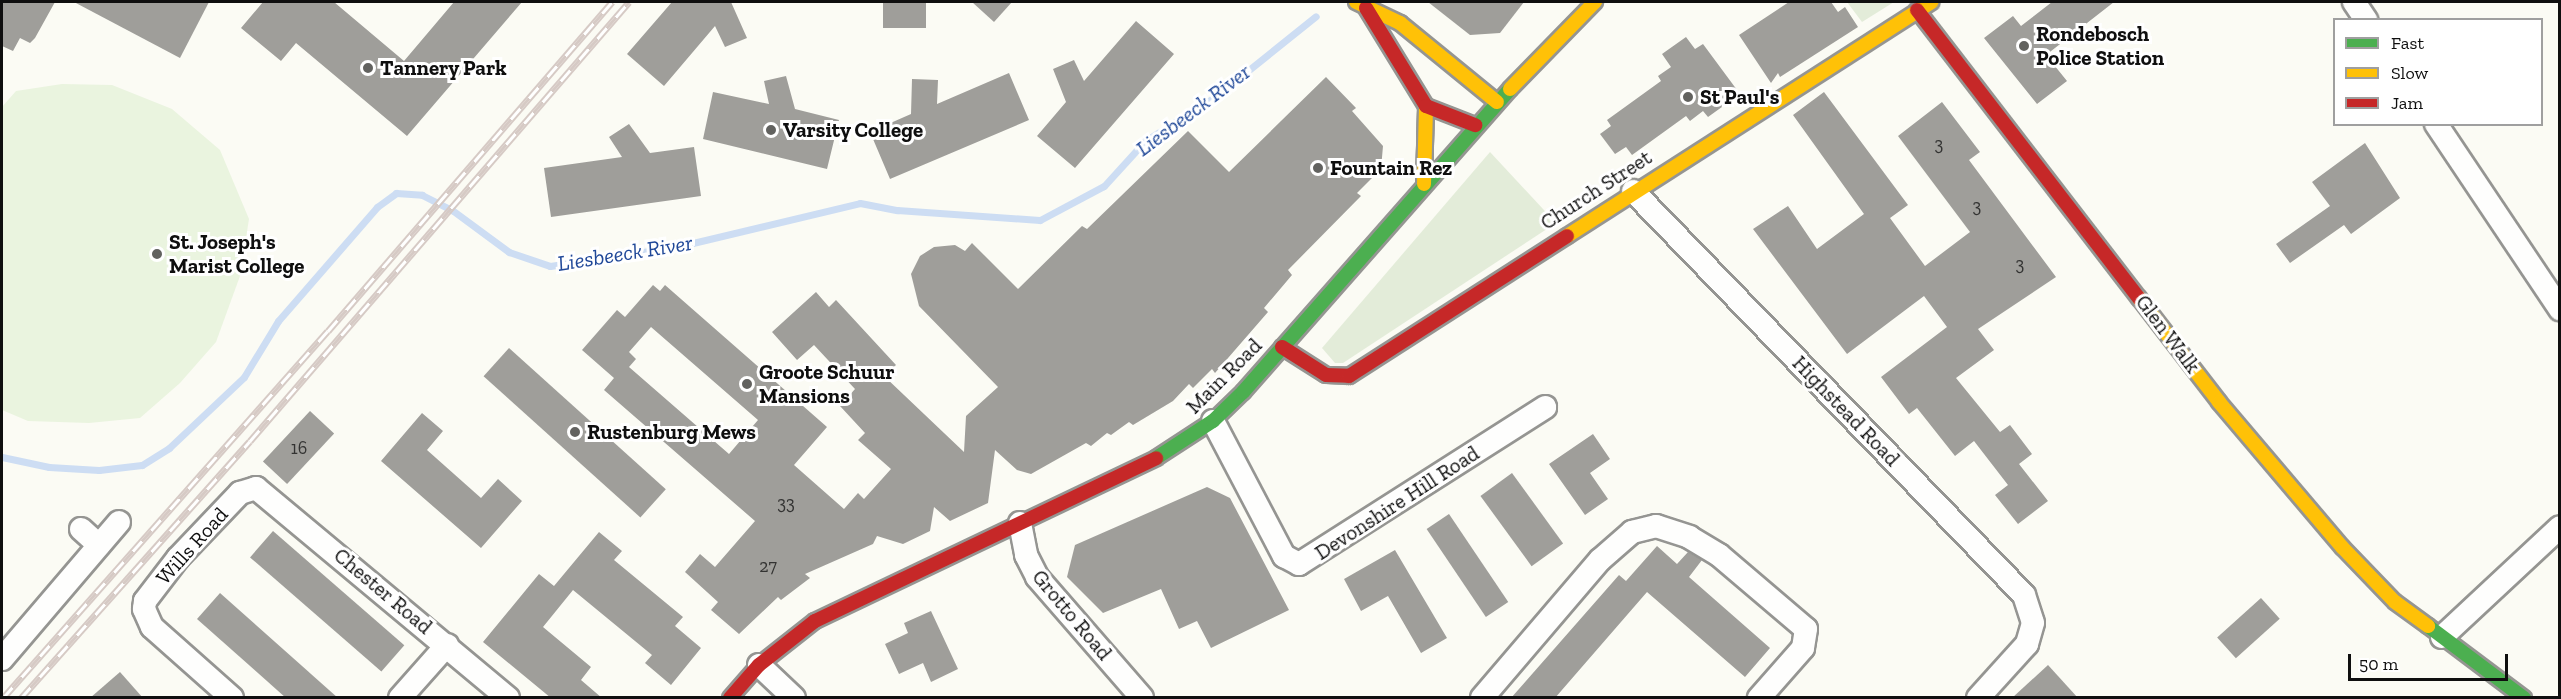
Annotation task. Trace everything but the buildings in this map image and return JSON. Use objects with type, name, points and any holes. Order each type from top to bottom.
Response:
[{"type":"street","name":"Main Road","points":[[730,698],[759,665],[814,621],[1168,452],[1213,421],[1282,347],[1475,125],[1595,2]]},
{"type":"street","name":"Church Street","points":[[1282,347],[1326,375],[1349,376],[1633,191],[1931,2]]},
{"type":"street","points":[[2354,2],[2365,18]]},
{"type":"street","points":[[1361,5],[1400,23],[1497,102]]},
{"type":"street","points":[[1361,5],[1426,106],[1424,184]]},
{"type":"street","name":"Glen Walk","points":[[1917,10],[2261,454],[2376,583],[2442,637],[2524,698]]},
{"type":"street","points":[[1426,106],[1475,125]]},
{"type":"street","points":[[2437,126],[2559,309]]},
{"type":"street","name":"Highstead Road","points":[[1633,191],[2024,595],[2033,623],[2027,644],[1977,698]]},
{"type":"street","name":"Devonshire Hill Road","points":[[1213,421],[1284,556],[1299,564],[1545,407]]},
{"type":"street","name":"Wills Road","points":[[232,698],[145,616],[145,601],[178,558],[240,493],[256,488]]},
{"type":"street","name":"Chester Road","points":[[256,488],[508,698]]},
{"type":"street","points":[[2,659],[119,522]]},
{"type":"street","name":"Grotto Road","points":[[1020,522],[1026,555],[1037,577],[1142,698]]},
{"type":"street","points":[[1482,698],[1600,560],[1632,532],[1656,526],[1689,537],[1719,555],[1806,629],[1803,648],[1759,698]]},
{"type":"street","points":[[2442,637],[2559,527]]},
{"type":"street","points":[[81,529],[99,545]]},
{"type":"street","points":[[400,698],[447,645]]},
{"type":"street","points":[[759,665],[794,698]]},
{"type":"green space","points":[[1847,2],[1894,2],[1862,22]]},
{"type":"green space","name":"St. Joseph's Marist College","points":[[62,84],[112,85],[172,109],[220,150],[249,219],[240,276],[216,342],[180,383],[140,418],[89,423],[28,421],[2,410],[2,107],[16,91]]},
{"type":"green space","points":[[1490,152],[1556,223],[1343,363],[1335,363],[1322,348]]},
{"type":"waterway","name":"Liesbeeck River","points":[[2,457],[49,467],[99,470],[142,465],[169,448],[244,377],[278,321],[377,207],[396,193],[422,195],[452,210],[509,252],[550,266],[676,247],[860,203],[897,210],[1040,220],[1104,186],[1145,141],[1215,97],[1316,16]]},
{"type":"railway","points":[[3,698],[328,331],[612,2]]},
{"type":"railway","points":[[21,698],[250,441],[629,2]]},
{"type":"traffic: fast","points":[[1156,458],[1213,421],[1243,392],[1510,89]]},
{"type":"traffic: fast","points":[[2428,626],[2524,698]]},
{"type":"traffic: slow","points":[[1356,2],[1400,23],[1497,102]]},
{"type":"traffic: slow","points":[[1510,89],[1595,2]]},
{"type":"traffic: slow","points":[[1567,236],[1931,2]]},
{"type":"traffic: slow","points":[[1424,184],[1426,106]]},
{"type":"traffic: slow","points":[[2139,298],[2219,402],[2342,547],[2395,602],[2428,626]]},
{"type":"traffic: jam","points":[[1366,8],[1426,106],[1475,125]]},
{"type":"traffic: jam","points":[[1917,10],[2139,298]]},
{"type":"traffic: jam","points":[[1282,347],[1326,375],[1349,376],[1567,236]]},
{"type":"traffic: jam","points":[[730,698],[759,665],[815,621],[1156,458]]},
{"type":"place","name":"Rondebosch Police Station","points":[[2024,46]]},
{"type":"place","name":"Tannery Park","points":[[368,68]]},
{"type":"place","name":"St Paul's","points":[[1688,97]]},
{"type":"place","name":"Varsity College","points":[[771,130]]},
{"type":"place","name":"Fountain Rez","points":[[1318,168]]},
{"type":"place","name":"St. Joseph's Marist College","points":[[157,254]]},
{"type":"place","name":"Groote Schuur Mansions","points":[[747,384]]},
{"type":"place","name":"Rustenburg Mews","points":[[575,432]]}]
